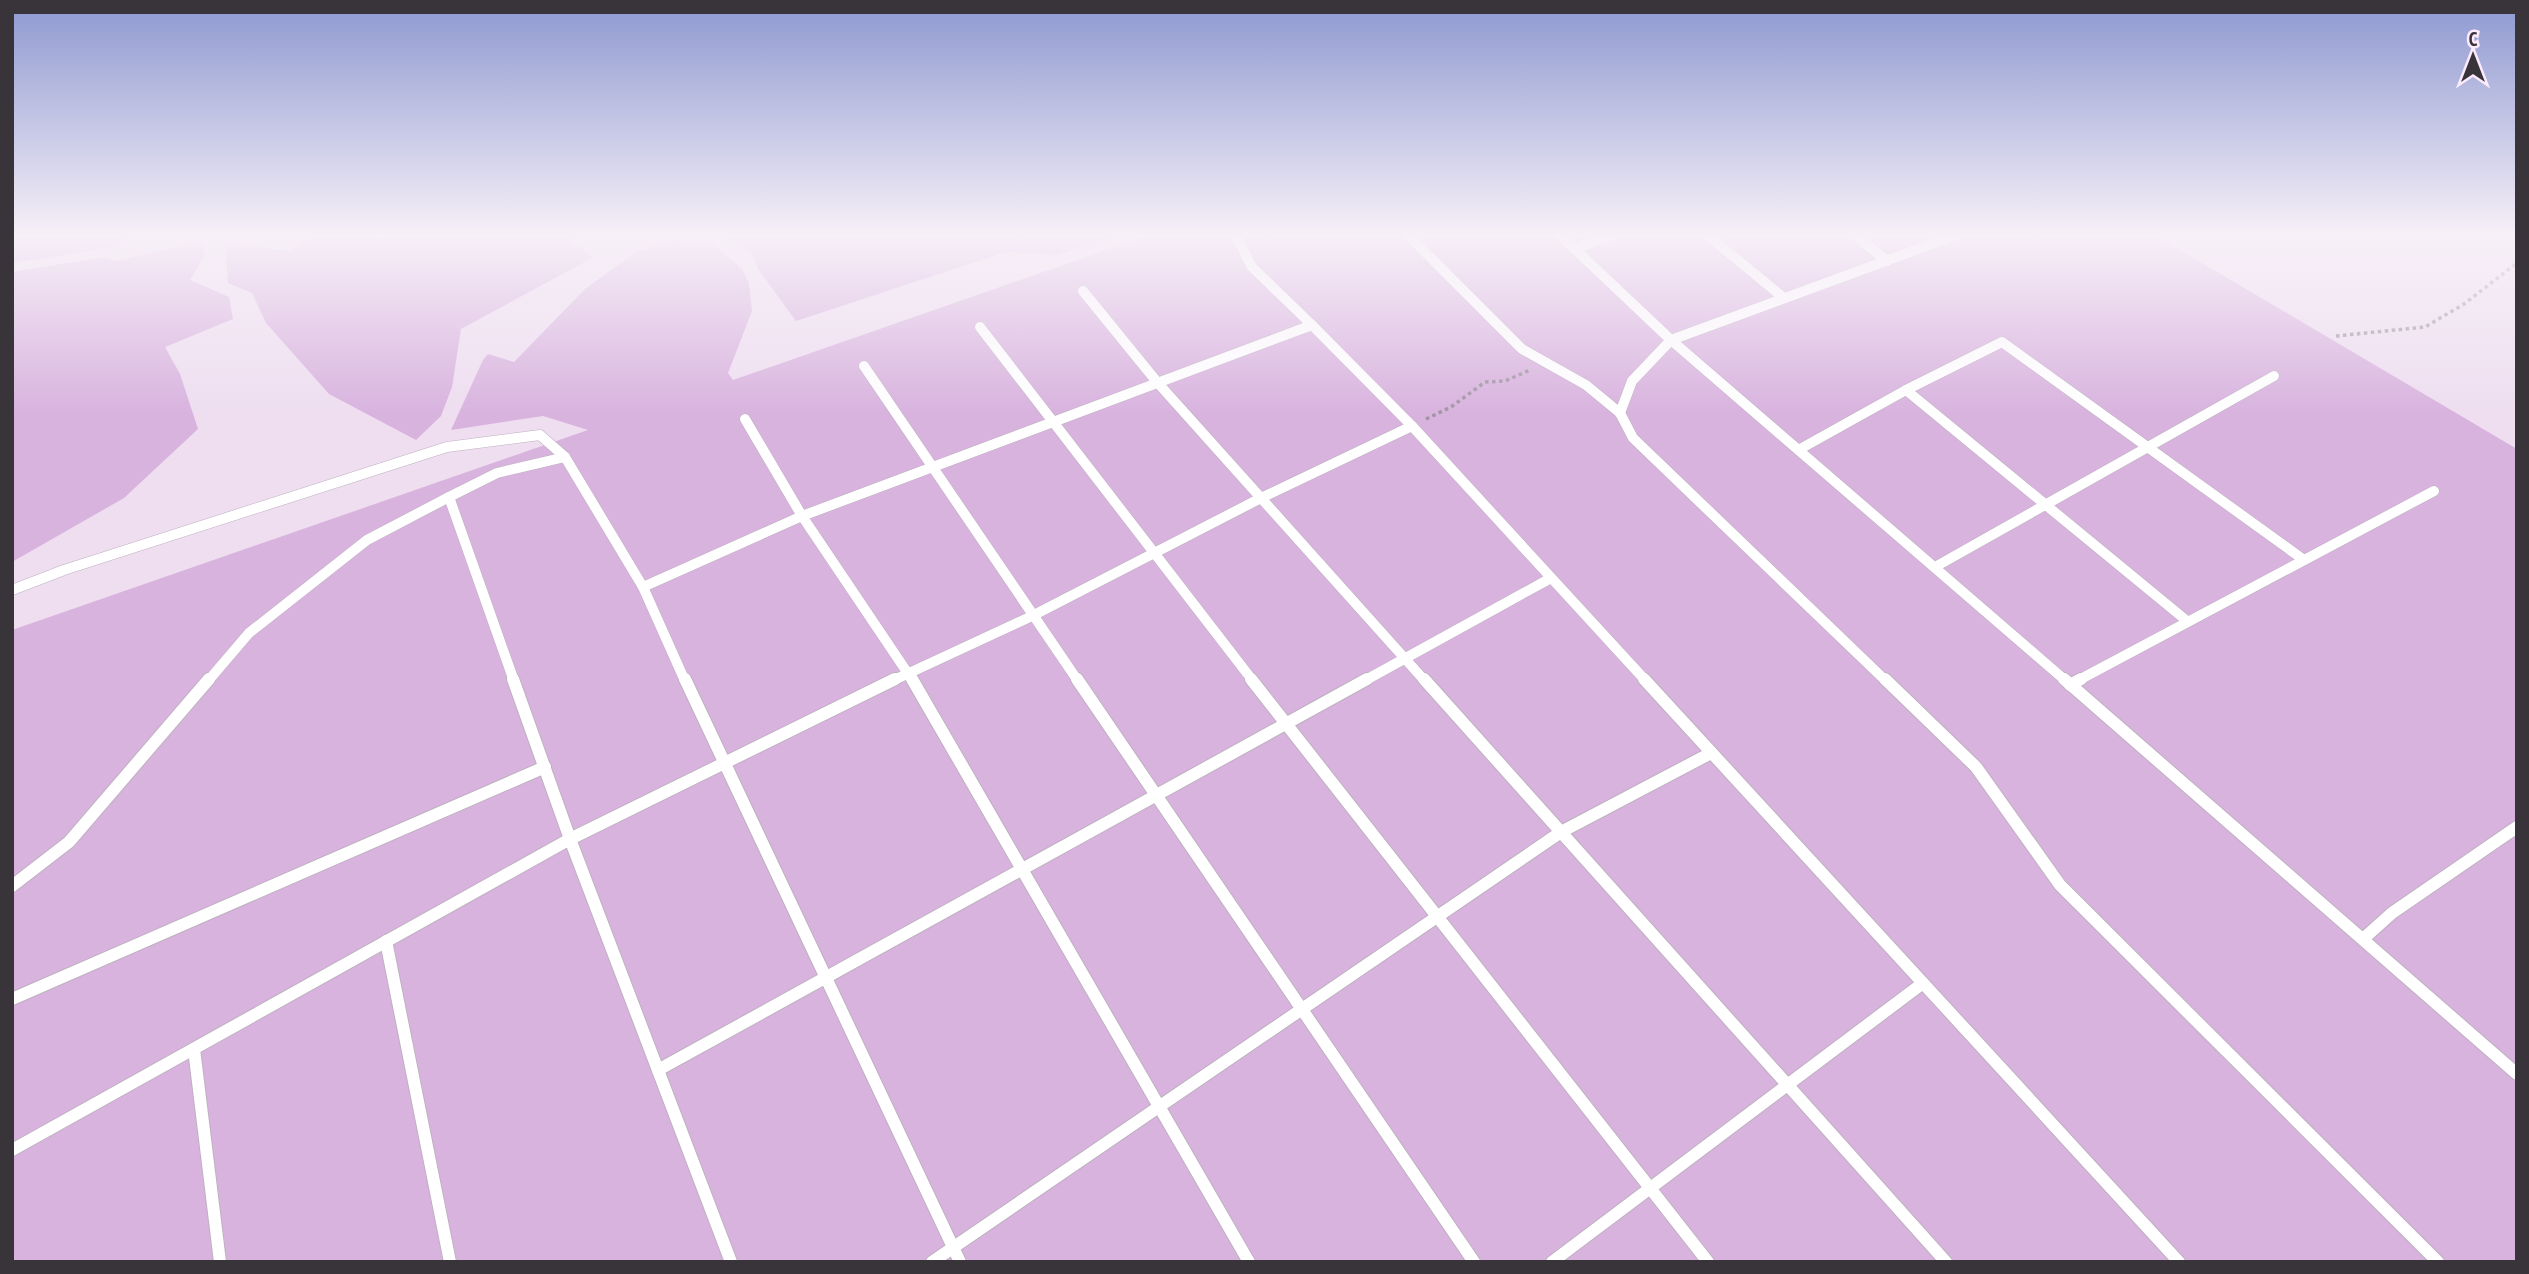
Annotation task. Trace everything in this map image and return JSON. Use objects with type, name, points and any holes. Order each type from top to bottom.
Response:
[{"type":"lane","points":[[1085,293],[1157,382],[1946,1262]]},
{"type":"lane","points":[[1279,293],[1412,426],[2179,1262]]},
{"type":"lane","points":[[1466,293],[1522,349],[1586,386],[1620,412],[1633,438],[1976,767],[2060,885],[2438,1262]]},
{"type":"lane","points":[[1621,293],[1671,340],[1800,449],[2517,1074]]},
{"type":"lane","points":[[1778,293],[1784,298]]},
{"type":"lane","points":[[1620,412],[1632,381],[1671,340],[1797,293]]},
{"type":"lane","points":[[643,587],[802,516],[1052,420],[1312,325]]},
{"type":"lane","points":[[980,327],[1154,555],[1709,1262]]},
{"type":"lane","points":[[1800,449],[1906,390],[2002,342],[2304,560]]},
{"type":"lane","points":[[864,366],[1474,1262]]},
{"type":"lane","points":[[1935,567],[2044,503],[2151,448],[2274,376]]},
{"type":"lane","points":[[1906,390],[2187,621]]},
{"type":"lane","points":[[745,419],[802,516],[908,673],[1249,1262]]},
{"type":"lane","points":[[12,1150],[570,839],[908,673],[1032,616],[1261,498],[1412,426]]},
{"type":"lane","points":[[12,590],[64,570],[447,447],[540,435],[565,457],[643,587],[723,764],[960,1262]]},
{"type":"lane","points":[[12,886],[69,842],[249,633],[367,540],[497,473],[565,457]]},
{"type":"lane","points":[[2070,685],[2434,491]]},
{"type":"lane","points":[[449,497],[570,839],[731,1262]]},
{"type":"lane","points":[[658,1070],[1551,578]]},
{"type":"lane","points":[[932,1262],[1561,832],[1711,752]]},
{"type":"lane","points":[[12,999],[545,767]]},
{"type":"lane","points":[[2363,939],[2392,913],[2517,827]]},
{"type":"lane","points":[[386,941],[449,1261]]},
{"type":"lane","points":[[1552,1262],[1923,983]]},
{"type":"lane","points":[[194,1049],[220,1262]]},
{"type":"path","points":[[2336,336],[2425,327],[2478,293]]},
{"type":"path","points":[[1412,426],[1451,407],[1485,382],[1505,381],[1547,363]]},
{"type":"shaded area","points":[[12,293],[221,293],[229,297],[233,319],[165,347],[180,374],[198,429],[124,498],[12,562]]},
{"type":"shaded area","points":[[252,293],[527,293],[461,329],[452,387],[441,416],[416,440],[329,394],[266,323]]},
{"type":"shaded area","points":[[581,293],[750,293],[752,311],[728,373],[733,380],[981,293],[2254,293],[2517,449],[2517,1262],[12,1262],[12,630],[588,430],[543,416],[451,430],[488,354],[514,362]]},
{"type":"shaded area","points":[[776,293],[880,293],[796,321]]}]
